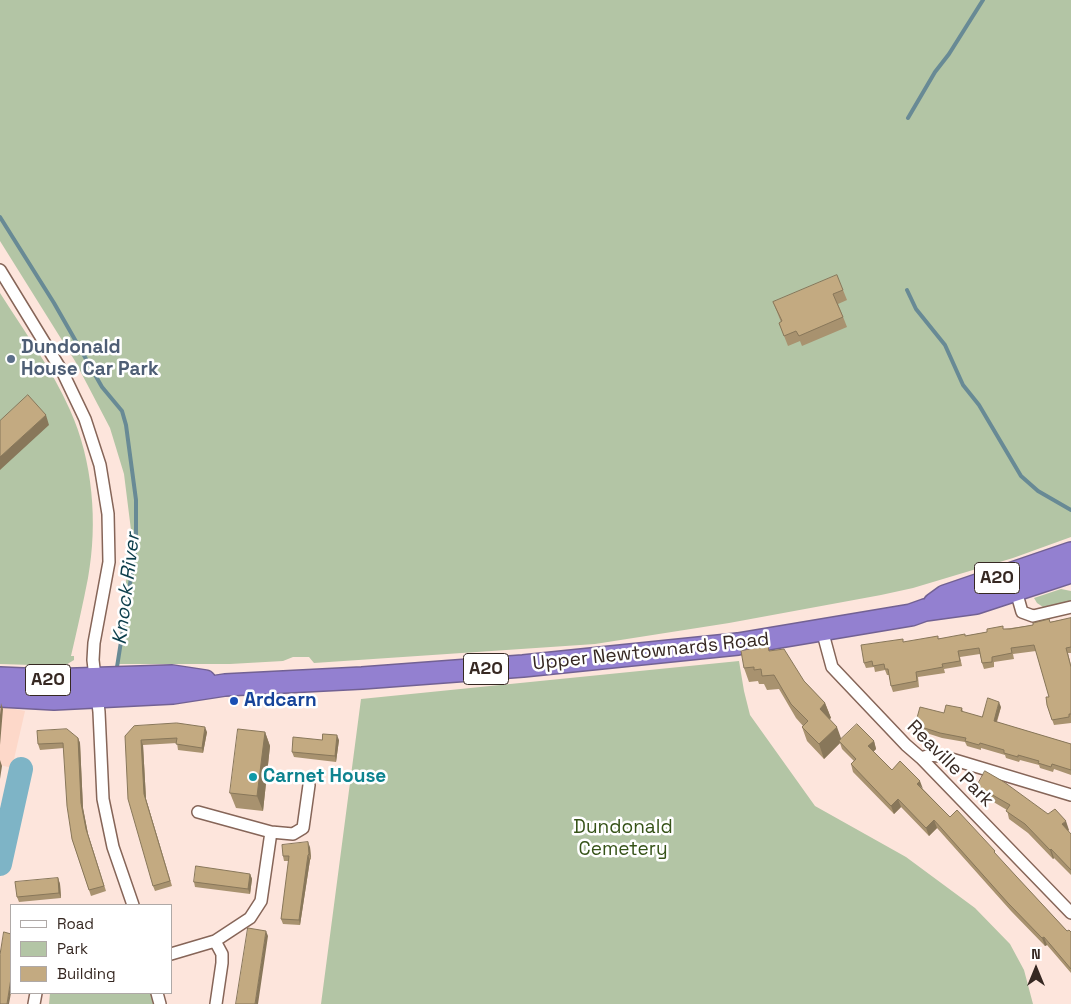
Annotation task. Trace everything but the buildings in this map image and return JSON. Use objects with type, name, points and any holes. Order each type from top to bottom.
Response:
[{"type":"highway","name":"Upper Newtownards Road","points":[[926,610],[945,596],[1071,553]]},
{"type":"highway","name":"Upper Newtownards Road","points":[[0,678],[46,680],[97,687],[173,693],[225,684],[378,677],[598,659],[747,642],[911,615],[926,610],[976,604],[1068,575]]},
{"type":"highway","name":"Upper Newtownards Road","points":[[0,696],[53,698],[97,687]]},
{"type":"street","points":[[0,270],[63,373],[85,418],[100,465],[108,514],[109,562],[93,651],[97,687],[103,799],[113,847],[133,904]]},
{"type":"street","points":[[1016,592],[1022,612],[1027,615],[1033,616],[1071,607]]},
{"type":"street","name":"Reaville Park","points":[[822,630],[832,667],[906,746],[921,758],[1071,913]]},
{"type":"street","points":[[921,758],[936,755],[1071,794]]},
{"type":"street","points":[[198,812],[271,832],[293,834],[303,828],[309,785]]},
{"type":"street","points":[[172,954],[215,941],[250,918],[261,901],[271,832]]},
{"type":"street","points":[[215,941],[222,954],[216,1004]]},
{"type":"shaded area","points":[[0,706],[25,711],[12,768],[0,765]]},
{"type":"green space","points":[[0,0],[1071,0],[1071,537],[1013,558],[913,588],[729,623],[595,644],[314,663],[309,657],[293,657],[283,661],[230,664],[118,664],[131,530],[124,474],[110,428],[75,361],[0,241]]},
{"type":"green space","points":[[0,293],[63,395],[78,430],[88,471],[93,514],[91,557],[71,656],[74,656],[74,660],[64,666],[0,664]]},
{"type":"green space","points":[[1061,589],[1071,591],[1071,601],[1043,607],[1034,598]]},
{"type":"green space","name":"Dundonald Cemetery","points":[[739,661],[750,715],[815,806],[906,857],[975,908],[1010,944],[1024,970],[1033,1004],[321,1004],[361,699]]},
{"type":"green space","points":[[50,994],[151,994],[153,1004],[49,1004]]},
{"type":"waterway","points":[[908,118],[935,72],[949,54],[983,0]]},
{"type":"waterway","name":"Knock River","points":[[0,217],[54,303],[102,387],[122,411],[126,425],[136,500],[136,546],[117,667]]},
{"type":"waterway","points":[[907,290],[916,309],[945,345],[963,385],[979,405],[1021,476],[1038,491],[1071,510]]},
{"type":"waterway","name":"Knock River","points":[[0,864],[21,769]]},
{"type":"place","name":"Dundonald House Car Park","points":[[11,359]]},
{"type":"place","name":"Ardcarn","points":[[234,701]]},
{"type":"place","name":"Carnet House","points":[[253,777]]}]
